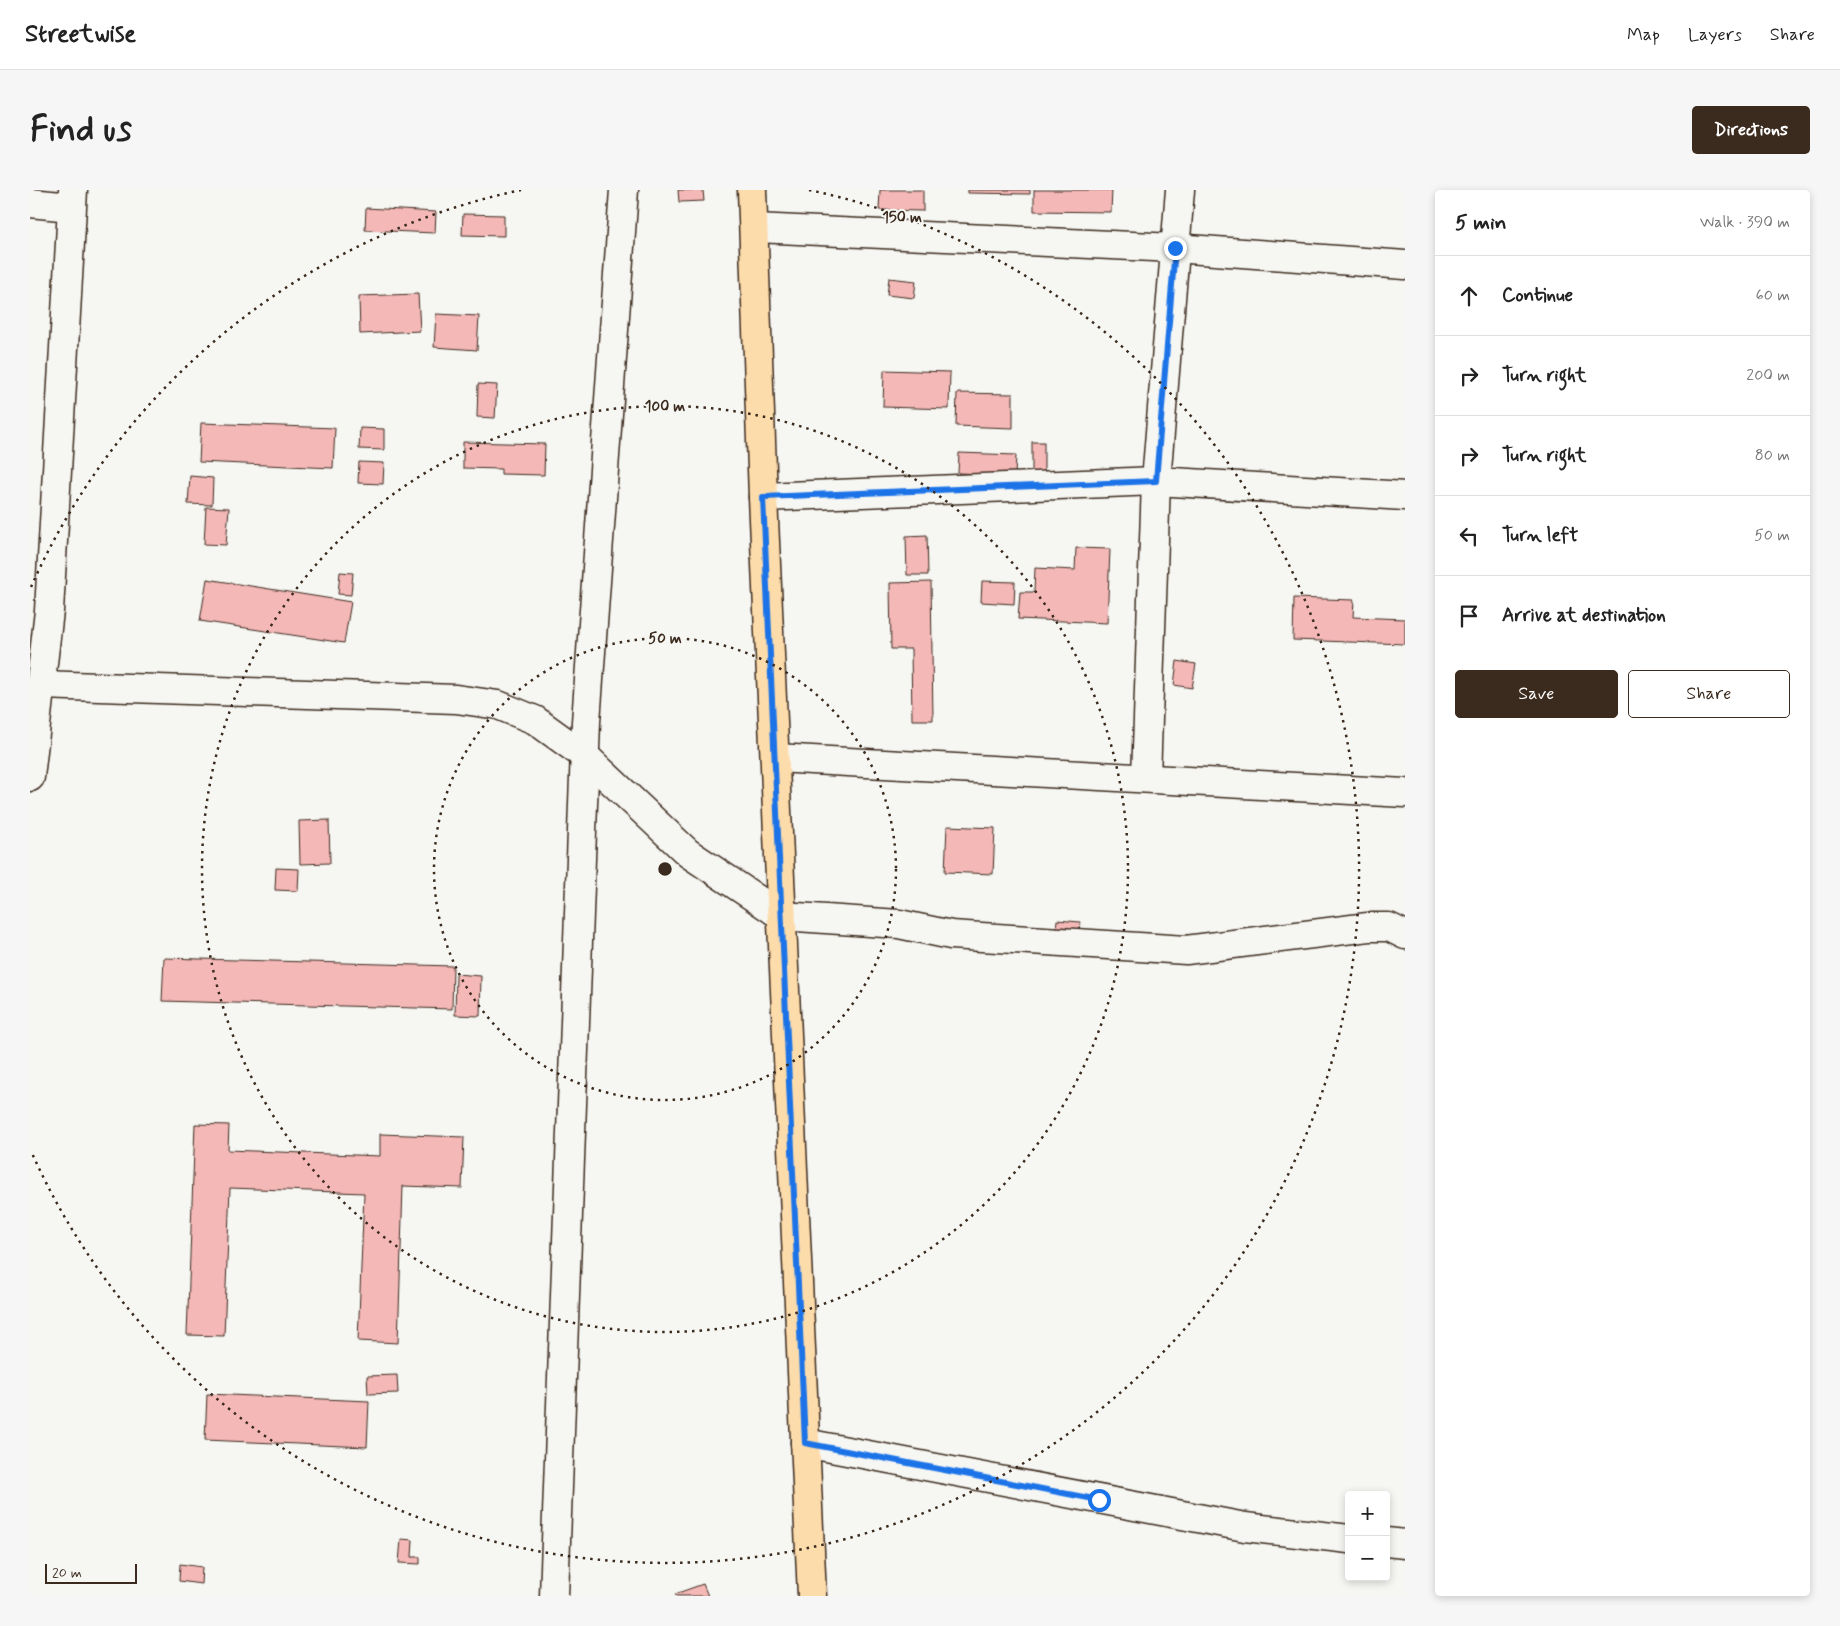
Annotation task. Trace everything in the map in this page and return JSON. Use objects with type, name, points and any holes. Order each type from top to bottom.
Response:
[{"type":"main road","points":[[752,190],[763,497],[812,1596]]},
{"type":"street","points":[[554,1596],[585,756],[624,190]]},
{"type":"street","points":[[1146,778],[1156,481],[1180,190]]},
{"type":"street","points":[[30,203],[72,198],[39,609],[40,685],[30,777]]},
{"type":"street","points":[[754,228],[1175,248],[1405,265]]},
{"type":"street","points":[[763,497],[1156,481],[1405,496]]},
{"type":"street","points":[[40,685],[456,699],[498,706],[535,720],[585,756],[688,853],[782,916],[899,924],[951,936],[1186,950],[1368,927],[1389,927],[1405,935]]},
{"type":"street","points":[[776,758],[1405,793]]},
{"type":"street","points":[[805,1443],[1245,1527],[1345,1539]]},
{"type":"street","points":[[1390,1542],[1405,1544]]},
{"type":"building","points":[[678,190],[703,190],[704,201],[679,202]]},
{"type":"building","points":[[880,190],[923,190],[923,211],[879,210]]},
{"type":"building","points":[[968,190],[1030,190],[1030,194],[968,193]]},
{"type":"building","points":[[1034,190],[1112,190],[1111,212],[1034,211]]},
{"type":"building","points":[[366,208],[436,212],[435,233],[365,230]]},
{"type":"building","points":[[463,214],[504,215],[504,236],[462,235]]},
{"type":"building","points":[[889,278],[916,281],[914,298],[887,295]]},
{"type":"building","points":[[418,294],[420,331],[360,334],[359,296]]},
{"type":"building","points":[[436,314],[479,316],[477,350],[434,347]]},
{"type":"building","points":[[884,370],[950,372],[949,409],[883,407]]},
{"type":"building","points":[[478,384],[497,385],[495,418],[477,417]]},
{"type":"building","points":[[957,393],[1013,394],[1013,428],[956,426]]},
{"type":"building","points":[[201,423],[335,428],[333,468],[199,462]]},
{"type":"building","points":[[360,428],[384,429],[384,450],[359,449]]},
{"type":"building","points":[[463,442],[545,444],[544,475],[501,474],[501,469],[463,468]]},
{"type":"building","points":[[1032,442],[1044,442],[1044,484],[1032,484]]},
{"type":"building","points":[[959,453],[1016,455],[1015,475],[958,473]]},
{"type":"building","points":[[359,462],[384,463],[383,484],[358,483]]},
{"type":"building","points":[[190,476],[213,478],[212,505],[188,504]]},
{"type":"building","points":[[206,507],[229,508],[226,545],[204,544]]},
{"type":"building","points":[[927,535],[928,575],[907,575],[906,536]]},
{"type":"building","points":[[1076,548],[1110,549],[1107,623],[1018,619],[1020,592],[1034,592],[1035,568],[1075,570]]},
{"type":"building","points":[[340,572],[353,573],[351,595],[338,594]]},
{"type":"building","points":[[207,579],[351,602],[344,643],[200,621]]},
{"type":"building","points":[[982,581],[1015,582],[1014,604],[981,602]]},
{"type":"building","points":[[931,582],[933,720],[912,720],[911,649],[891,649],[890,583]]},
{"type":"building","points":[[1294,598],[1354,600],[1353,617],[1405,619],[1405,644],[1293,640]]},
{"type":"building","points":[[1177,661],[1196,664],[1192,688],[1174,685]]},
{"type":"building","points":[[329,820],[330,863],[300,864],[299,821]]},
{"type":"building","points":[[947,826],[995,828],[993,874],[945,872]]},
{"type":"building","points":[[276,868],[299,869],[298,891],[275,890]]},
{"type":"building","points":[[1057,920],[1080,922],[1078,940],[1055,938]]},
{"type":"building","points":[[164,958],[453,966],[452,1009],[162,1001]]},
{"type":"building","points":[[456,974],[481,976],[480,1016],[455,1015]]},
{"type":"building","points":[[195,1124],[229,1125],[228,1150],[380,1156],[380,1134],[464,1137],[462,1188],[403,1186],[398,1343],[358,1341],[364,1193],[230,1188],[224,1336],[187,1335]]},
{"type":"building","points":[[397,1375],[398,1393],[368,1394],[367,1376]]},
{"type":"building","points":[[207,1394],[369,1401],[367,1447],[205,1440]]},
{"type":"building","points":[[401,1539],[413,1540],[412,1557],[420,1557],[420,1564],[399,1563]]},
{"type":"building","points":[[180,1564],[202,1567],[201,1584],[179,1581]]},
{"type":"building","points":[[703,1584],[708,1596],[676,1596],[675,1594]]},
{"type":"route","points":[[1099,1500],[805,1443],[763,497],[1156,481],[1175,248]]}]
